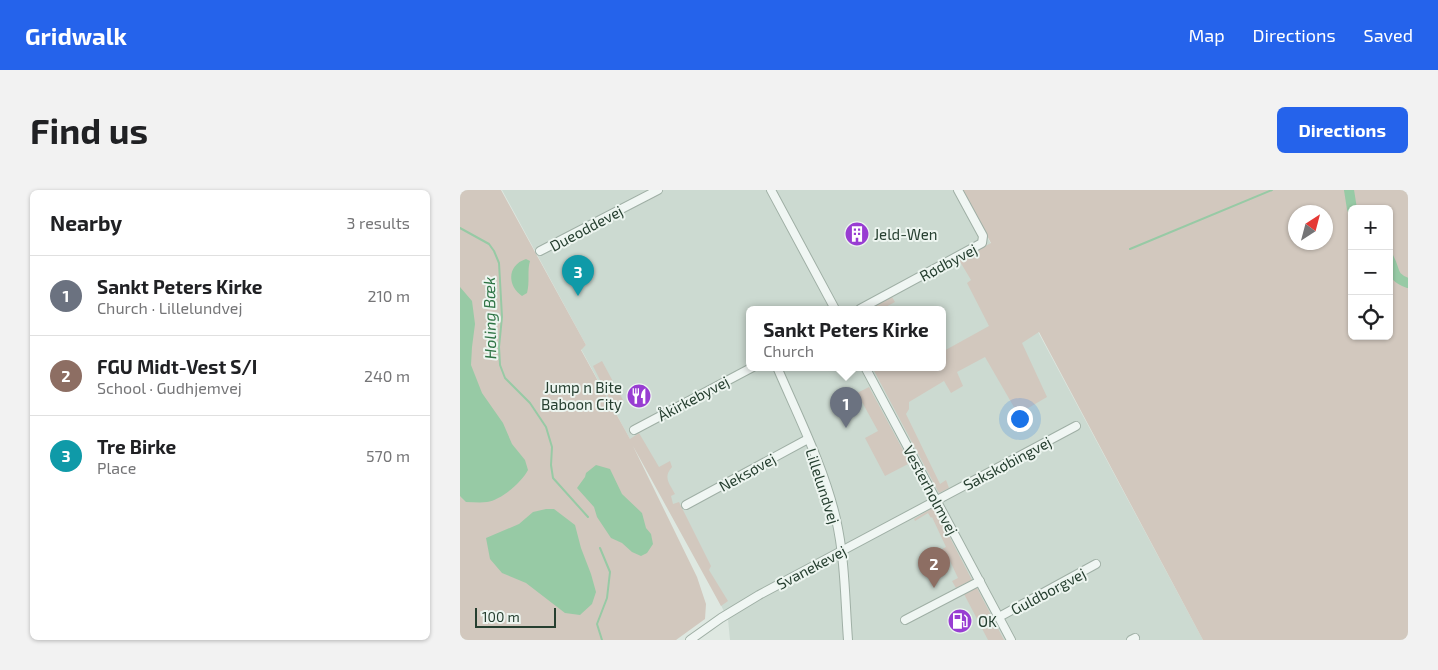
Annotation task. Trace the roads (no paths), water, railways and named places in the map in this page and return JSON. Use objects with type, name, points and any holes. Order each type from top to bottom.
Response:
[{"type":"street","name":"Dueoddevej","points":[[540,251],[658,190]]},
{"type":"street","points":[[771,190],[832,306]]},
{"type":"street","name":"Rødbyvej","points":[[866,306],[982,243],[983,236],[958,190]]},
{"type":"street","name":"Åkirkebyvej","points":[[634,430],[746,371]]},
{"type":"street","name":"Lillelundvej","points":[[779,371],[828,489],[836,520],[841,551],[848,640]]},
{"type":"street","name":"Vesterholmvej","points":[[867,371],[1011,640]]},
{"type":"street","name":"Sakskøbingvej","points":[[937,500],[1076,426]]},
{"type":"street","name":"Neksøvej","points":[[686,506],[808,439]]},
{"type":"street","name":"Svanekevej","points":[[690,640],[720,618],[759,595],[937,500]]},
{"type":"street","name":"Guldborgvej","points":[[999,617],[1096,564]]},
{"type":"street","points":[[906,620],[980,581]]},
{"type":"waterway","points":[[1130,249],[1272,190]]},
{"type":"waterway","points":[[1349,190],[1351,205]]},
{"type":"waterway","name":"Holing Bæk","points":[[460,228],[489,244],[494,251],[499,263],[502,317],[499,347],[500,365],[505,378],[530,403],[546,427],[552,447],[551,465],[553,478],[588,517]]},
{"type":"waterway","points":[[1393,268],[1396,276],[1408,283]]},
{"type":"waterway","name":"Holing Bæk","points":[[600,548],[610,572],[607,598],[597,624],[602,640]]},
{"type":"place","name":"Jeld-Wen","points":[[857,234]]},
{"type":"place","name":"Tre Birke","points":[[578,296]]},
{"type":"place","name":"Jump n Bite Baboon City","points":[[639,396]]},
{"type":"place","name":"Sankt Peters Kirke","points":[[846,428]]},
{"type":"place","name":"FGU Midt-Vest S/I","points":[[934,588]]},
{"type":"place","name":"OK","points":[[960,621]]}]
